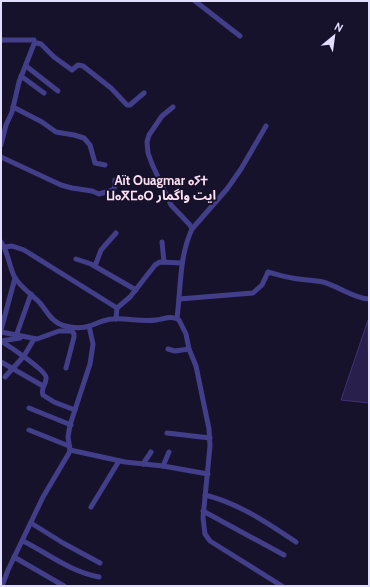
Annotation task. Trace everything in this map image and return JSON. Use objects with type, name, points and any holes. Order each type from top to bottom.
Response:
[{"type":"street","points":[[195,1],[240,36]]},
{"type":"street","points":[[1,40],[34,40]]},
{"type":"street","points":[[1,145],[8,119],[12,112],[15,94],[34,44],[38,43],[48,50],[54,58],[72,70],[78,65],[83,66],[110,88],[127,105],[130,105],[144,93]]},
{"type":"street","points":[[26,66],[58,91]]},
{"type":"street","points":[[21,76],[44,93]]},
{"type":"street","points":[[13,106],[42,122],[56,132],[84,138],[90,145],[95,162],[105,165]]},
{"type":"street","points":[[173,107],[162,116],[149,135],[148,153],[171,205],[190,225],[192,230]]},
{"type":"street","points":[[176,318],[182,263],[185,247],[192,230],[227,189],[241,169],[266,126]]},
{"type":"street","points":[[1,157],[31,172],[72,188],[102,194],[113,190],[115,180]]},
{"type":"street","points":[[96,266],[101,250],[116,233]]},
{"type":"street","points":[[1,242],[5,247],[15,278],[58,324],[67,326],[89,326],[103,320],[155,320],[170,317],[176,318],[181,324],[196,366],[210,438],[208,474],[203,511],[203,527],[205,534],[210,541],[282,586]]},
{"type":"street","points":[[162,242],[164,262]]},
{"type":"street","points":[[5,247],[12,246],[24,250],[116,308]]},
{"type":"street","points":[[76,259],[96,266],[136,290]]},
{"type":"street","points":[[116,308],[130,297],[153,267],[160,262],[182,263]]},
{"type":"street","points":[[179,299],[253,293],[262,285],[268,272],[291,278],[322,282],[357,297],[369,299]]},
{"type":"street","points":[[15,278],[1,331],[16,336],[34,339],[42,338],[60,331],[68,330],[73,332],[74,338],[66,368]]},
{"type":"street","points":[[16,336],[31,294]]},
{"type":"street","points":[[116,308],[116,319]]},
{"type":"street","points":[[2,586],[14,557],[43,497],[67,457],[70,448],[68,437],[90,364],[93,344],[89,326]]},
{"type":"street","points":[[1,341],[24,337]]},
{"type":"street","points":[[5,377],[24,356],[34,339]]},
{"type":"street","points":[[1,341],[24,356],[44,373],[46,379],[42,392],[46,397],[54,402],[75,410]]},
{"type":"street","points":[[168,349],[175,351],[189,349]]},
{"type":"street","points":[[1,362],[43,386]]},
{"type":"street","points":[[29,408],[71,425]]},
{"type":"street","points":[[29,430],[70,448],[120,461],[163,466],[208,474]]},
{"type":"street","points":[[167,433],[210,438]]},
{"type":"street","points":[[143,464],[151,452]]},
{"type":"street","points":[[163,466],[168,452]]},
{"type":"street","points":[[91,507],[120,461]]},
{"type":"street","points":[[205,495],[227,502],[242,509],[296,542]]},
{"type":"street","points":[[203,511],[284,555]]},
{"type":"street","points":[[31,523],[76,551],[100,563]]},
{"type":"street","points":[[23,541],[74,570],[99,577]]},
{"type":"street","points":[[14,557],[64,586]]},
{"type":"building","points":[[368,320],[369,403],[341,400]]},
{"type":"district","name":"Aït Ouagmar ⴰⵢⵜ ⵡⴰⴳⵎⴰⵔ ايت واگمار","points":[[161,188]]}]
